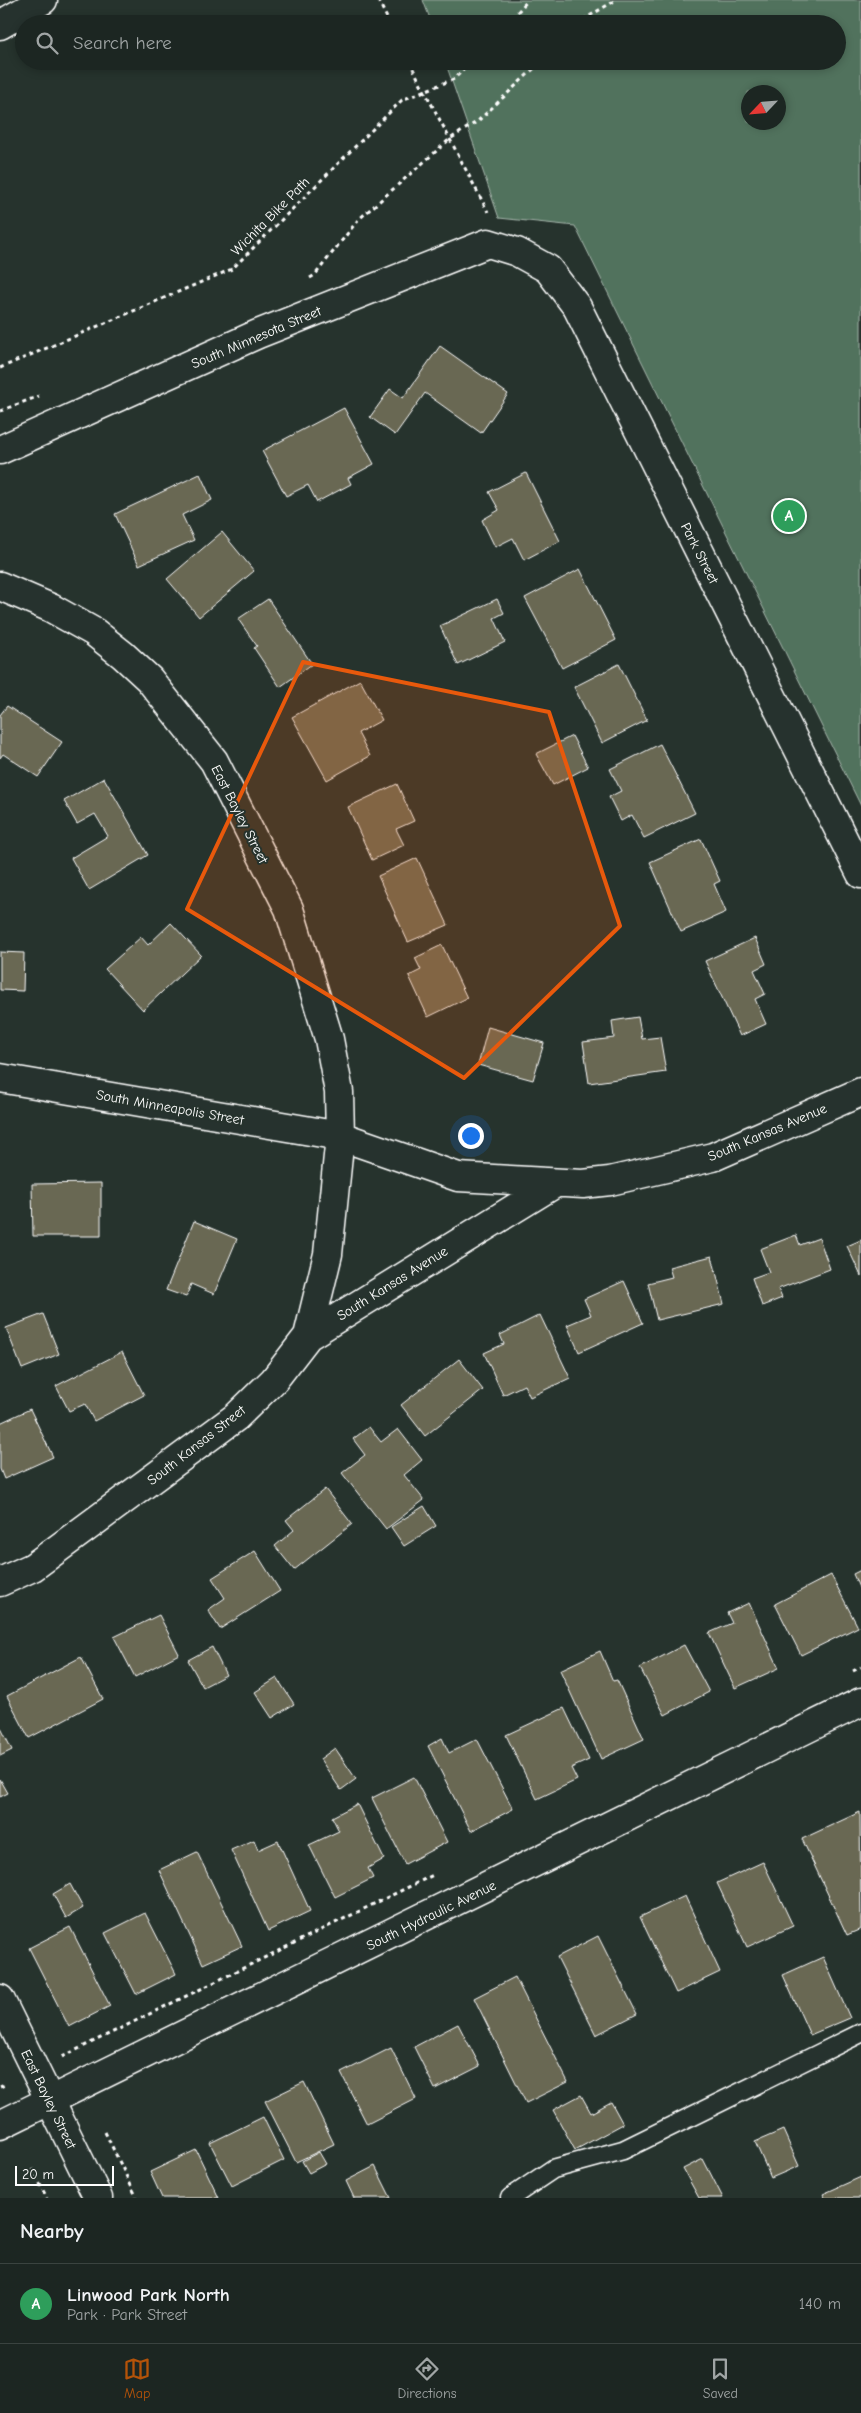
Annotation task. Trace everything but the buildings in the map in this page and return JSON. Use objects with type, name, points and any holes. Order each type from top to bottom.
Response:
[{"type":"main road","points":[[0,20],[42,0]]},
{"type":"main road","points":[[17,15],[42,0]]},
{"type":"main road","points":[[0,25],[15,16]]},
{"type":"main road","name":"South Minnesota Street","points":[[0,450],[258,334],[488,243],[512,250]]},
{"type":"main road","name":"Park Street","points":[[512,250],[548,269],[577,306],[861,874]]},
{"type":"main road","name":"East Bayley Street","points":[[0,586],[51,608],[94,632],[123,655],[149,679],[214,761],[292,918],[329,1039],[339,1092],[340,1136]]},
{"type":"main road","name":"South Minneapolis Street","points":[[0,1078],[340,1136]]},
{"type":"main road","name":"South Kansas Avenue","points":[[340,1136],[458,1177],[554,1184],[583,1184],[610,1181],[713,1157],[861,1092]]},
{"type":"main road","name":"South Kansas Street","points":[[0,1582],[33,1568],[236,1417],[274,1380],[308,1336],[328,1254],[340,1136]]},
{"type":"main road","name":"South Kansas Avenue","points":[[308,1336],[554,1184]]},
{"type":"main road","name":"South Hydraulic Avenue","points":[[0,2125],[861,1702]]},
{"type":"main road","name":"East Bayley Street","points":[[0,2000],[98,2198]]},
{"type":"lane","points":[[510,2198],[553,2169],[623,2150],[861,2033]]},
{"type":"path","points":[[378,0],[386,15]]},
{"type":"path","points":[[516,15],[528,0]]},
{"type":"path","points":[[591,15],[616,0]]},
{"type":"path","points":[[414,70],[450,139],[512,250]]},
{"type":"path","name":"Wichita Bike Path","points":[[0,368],[232,269],[402,100],[454,79],[463,70]]},
{"type":"path","points":[[307,280],[315,275],[358,220],[450,139],[478,121],[532,70]]},
{"type":"path","points":[[0,411],[44,394]]},
{"type":"path","points":[[104,2132],[137,2198]]},
{"type":"path","points":[[32,2169],[47,2198]]},
{"type":"highlighted area","points":[[303,662],[549,712],[620,926],[464,1078],[187,909]]},
{"type":"green space","points":[[423,0],[861,0],[861,806],[575,226],[499,218],[448,70],[846,70],[846,15],[429,15]]},
{"type":"place","name":"Linwood Park North","points":[[789,516]]}]
